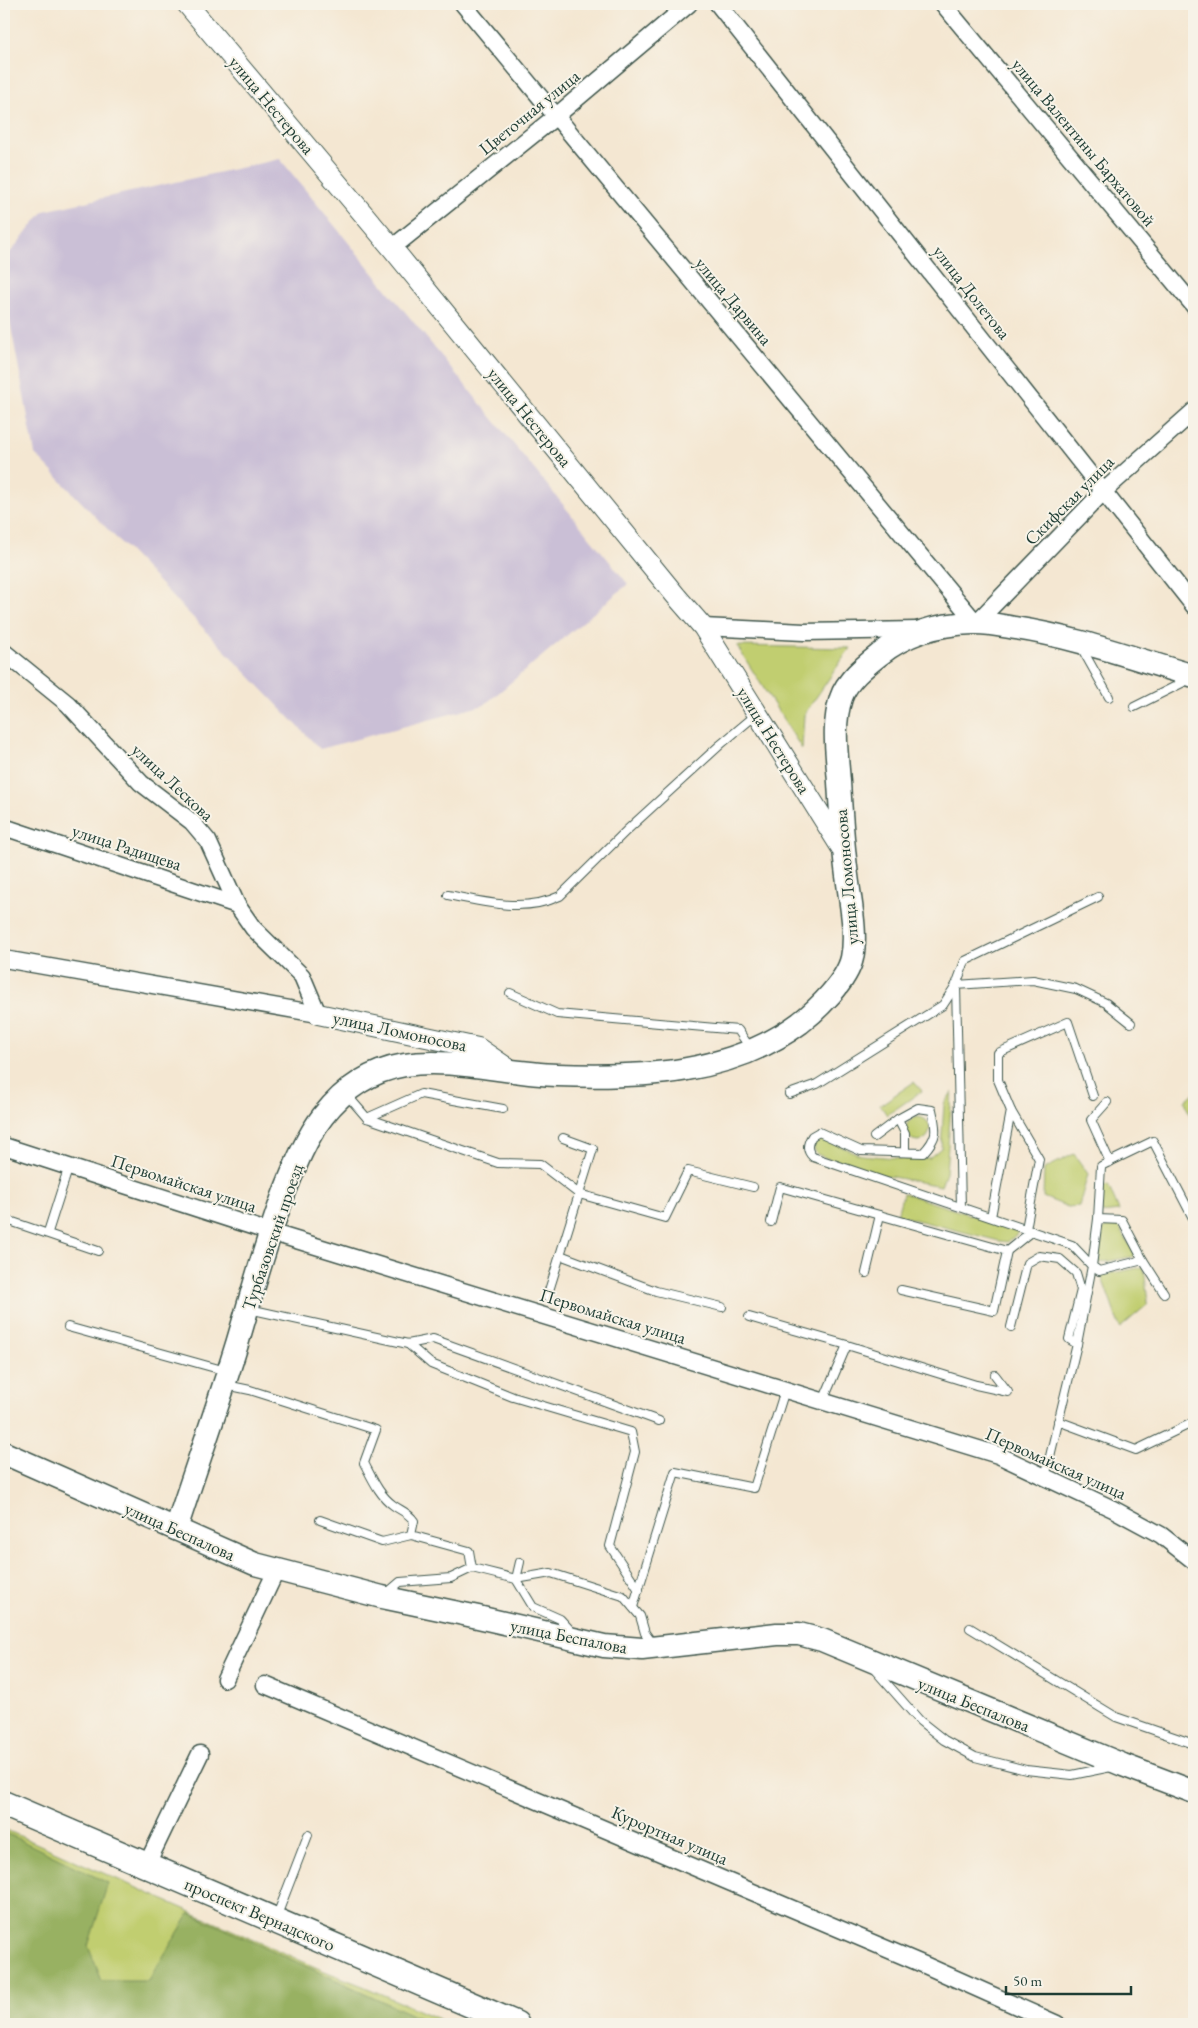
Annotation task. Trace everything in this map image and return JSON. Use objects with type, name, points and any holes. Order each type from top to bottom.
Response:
[{"type":"main road","name":"улица Ломоносова","points":[[510,1070],[553,1075],[636,1076],[722,1062],[751,1050],[799,1024],[827,999],[847,971],[852,958],[854,923],[844,852],[834,730],[842,694],[860,669],[887,648],[922,630],[976,623],[1041,632],[1194,676]]},
{"type":"main road","name":"Турбазовский проезд","points":[[176,1528],[226,1378],[270,1232],[297,1160],[321,1119],[344,1092],[374,1073],[409,1064],[453,1062],[510,1070]]},
{"type":"main road","name":"улица Беспалова","points":[[4,1453],[255,1564],[382,1597],[580,1641],[628,1648],[656,1647],[768,1635],[799,1634],[822,1640],[1123,1765],[1194,1792]]},
{"type":"main road","name":"проспект Вернадского","points":[[4,1804],[516,2024]]},
{"type":"street","name":"улица Нестерова","points":[[187,4],[392,248],[676,596],[703,626],[844,852]]},
{"type":"street","name":"улица Дарвина","points":[[463,4],[976,623]]},
{"type":"street","name":"Цветочная улица","points":[[392,248],[555,117],[689,4]]},
{"type":"street","name":"улица Долетова","points":[[718,4],[1194,606]]},
{"type":"street","name":"улица Валентины Бархатовой","points":[[943,4],[1194,306]]},
{"type":"street","name":"Скифская улица","points":[[976,623],[1104,491],[1194,411]]},
{"type":"street","points":[[703,626],[804,632],[922,630]]},
{"type":"street","name":"улица Лескова","points":[[4,652],[68,704],[141,783],[192,822],[208,841],[237,905],[253,928],[302,976],[318,1014]]},
{"type":"street","name":"улица Радищева","points":[[4,827],[237,905]]},
{"type":"street","name":"улица Ломоносова","points":[[4,958],[318,1014],[478,1048],[510,1070]]},
{"type":"street","name":"Первомайская улица","points":[[4,1146],[270,1232],[998,1455],[1113,1508],[1161,1535],[1194,1561]]},
{"type":"street","points":[[225,1679],[276,1571]]},
{"type":"street","name":"Курортная улица","points":[[265,1685],[927,1966],[1057,2024]]},
{"type":"street","points":[[146,1866],[200,1754]]},
{"type":"lane","points":[[1078,643],[1109,696]]},
{"type":"lane","points":[[1134,707],[1194,676]]},
{"type":"lane","points":[[448,895],[504,905],[527,906],[548,902],[560,896],[626,831],[720,745],[757,714]]},
{"type":"lane","points":[[790,1094],[817,1084],[943,1005],[956,985],[965,961],[1098,897]]},
{"type":"lane","points":[[956,985],[1033,980],[1076,989],[1106,1003],[1130,1023]]},
{"type":"lane","points":[[956,985],[961,1207]]},
{"type":"lane","points":[[510,993],[557,1014],[738,1030],[751,1050]]},
{"type":"lane","points":[[901,1290],[994,1311],[1007,1251],[1029,1230],[1039,1159],[1011,1111],[998,1080],[998,1053],[1068,1022],[1093,1096]]},
{"type":"lane","points":[[344,1092],[367,1118],[498,1163],[540,1164],[579,1194],[665,1218],[688,1171],[753,1188]]},
{"type":"lane","points":[[367,1118],[421,1094],[503,1109]]},
{"type":"lane","points":[[1107,1102],[1091,1120],[1110,1162]]},
{"type":"lane","points":[[874,1137],[898,1119],[918,1108],[932,1110],[937,1128],[933,1142],[923,1153],[861,1151],[819,1132],[812,1136],[808,1147],[809,1153],[813,1158],[1072,1245],[1099,1271],[1143,1260]]},
{"type":"lane","points":[[991,1217],[1011,1111]]},
{"type":"lane","points":[[898,1119],[905,1133],[905,1152]]},
{"type":"lane","points":[[547,1298],[593,1149],[563,1138]]},
{"type":"lane","points":[[1045,1477],[1078,1344],[1092,1266],[1098,1219],[1101,1166],[1154,1142],[1194,1220]]},
{"type":"lane","points":[[48,1232],[69,1166]]},
{"type":"lane","points":[[771,1222],[780,1187],[1007,1251]]},
{"type":"lane","points":[[866,1274],[880,1215]]},
{"type":"lane","points":[[4,1219],[48,1232],[98,1251]]},
{"type":"lane","points":[[1098,1219],[1122,1220],[1143,1260],[1164,1293]]},
{"type":"lane","points":[[560,1255],[656,1291],[722,1307]]},
{"type":"lane","points":[[1011,1327],[1027,1263],[1039,1256],[1060,1259],[1076,1273],[1081,1290],[1069,1339],[1078,1344]]},
{"type":"lane","points":[[247,1308],[408,1344],[433,1339],[659,1421]]},
{"type":"lane","points":[[750,1317],[976,1385],[1008,1392],[995,1375]]},
{"type":"lane","points":[[68,1327],[226,1378],[250,1390],[376,1430],[364,1463],[378,1490],[392,1505],[409,1513],[414,1521],[411,1535]]},
{"type":"lane","points":[[408,1344],[430,1364],[513,1397],[631,1432],[635,1452],[610,1546],[639,1590]]},
{"type":"lane","points":[[823,1401],[847,1345]]},
{"type":"lane","points":[[633,1607],[675,1472],[754,1488],[785,1390]]},
{"type":"lane","points":[[1058,1421],[1136,1450],[1194,1422]]},
{"type":"lane","points":[[320,1520],[382,1542],[411,1535],[469,1551],[472,1568]]},
{"type":"lane","points":[[520,1562],[516,1579],[533,1606],[560,1619],[580,1641]]},
{"type":"lane","points":[[382,1597],[400,1582],[451,1578],[472,1568],[516,1579],[551,1573],[623,1596],[640,1616],[645,1633],[656,1647]]},
{"type":"lane","points":[[970,1628],[1116,1717],[1194,1744]]},
{"type":"lane","points":[[867,1660],[892,1692],[920,1721],[944,1740],[975,1757],[1026,1770],[1072,1775],[1123,1765]]},
{"type":"lane","points":[[275,1920],[308,1835]]},
{"type":"shaded area","points":[[280,159],[628,584],[484,705],[320,749],[35,454],[4,290],[4,260],[44,211]]},
{"type":"green space","points":[[737,646],[850,648],[804,715],[802,749]]},
{"type":"green space","points":[[914,1082],[922,1091],[887,1115],[880,1105]]},
{"type":"green space","points":[[952,1092],[946,1173],[941,1186],[882,1175],[828,1159],[817,1154],[814,1149],[814,1143],[821,1138],[861,1155],[907,1159],[929,1158],[941,1148],[944,1104]]},
{"type":"green space","points":[[1194,1093],[1194,1127],[1185,1101]]},
{"type":"green space","points":[[918,1117],[923,1118],[929,1124],[929,1134],[923,1140],[918,1141],[913,1140],[907,1134],[906,1129],[907,1124],[913,1118]]},
{"type":"green space","points":[[1074,1154],[1088,1174],[1079,1206],[1068,1207],[1043,1197],[1044,1169]]},
{"type":"green space","points":[[1108,1185],[1119,1211],[1101,1213],[1103,1186]]},
{"type":"green space","points":[[903,1193],[1020,1231],[1008,1242],[999,1241],[897,1215]]},
{"type":"green space","points":[[1111,1223],[1118,1225],[1136,1256],[1099,1263],[1101,1235],[1106,1226]]},
{"type":"green space","points":[[1144,1267],[1148,1304],[1120,1328],[1101,1275]]},
{"type":"green space","points":[[4,1829],[322,1970],[450,2024],[4,2024]]},
{"type":"green space","points":[[4,1832],[108,1883],[88,1946],[102,1981],[148,1981],[190,1913],[432,2024],[4,2024],[4,1927],[6,1925],[4,1924]]}]
